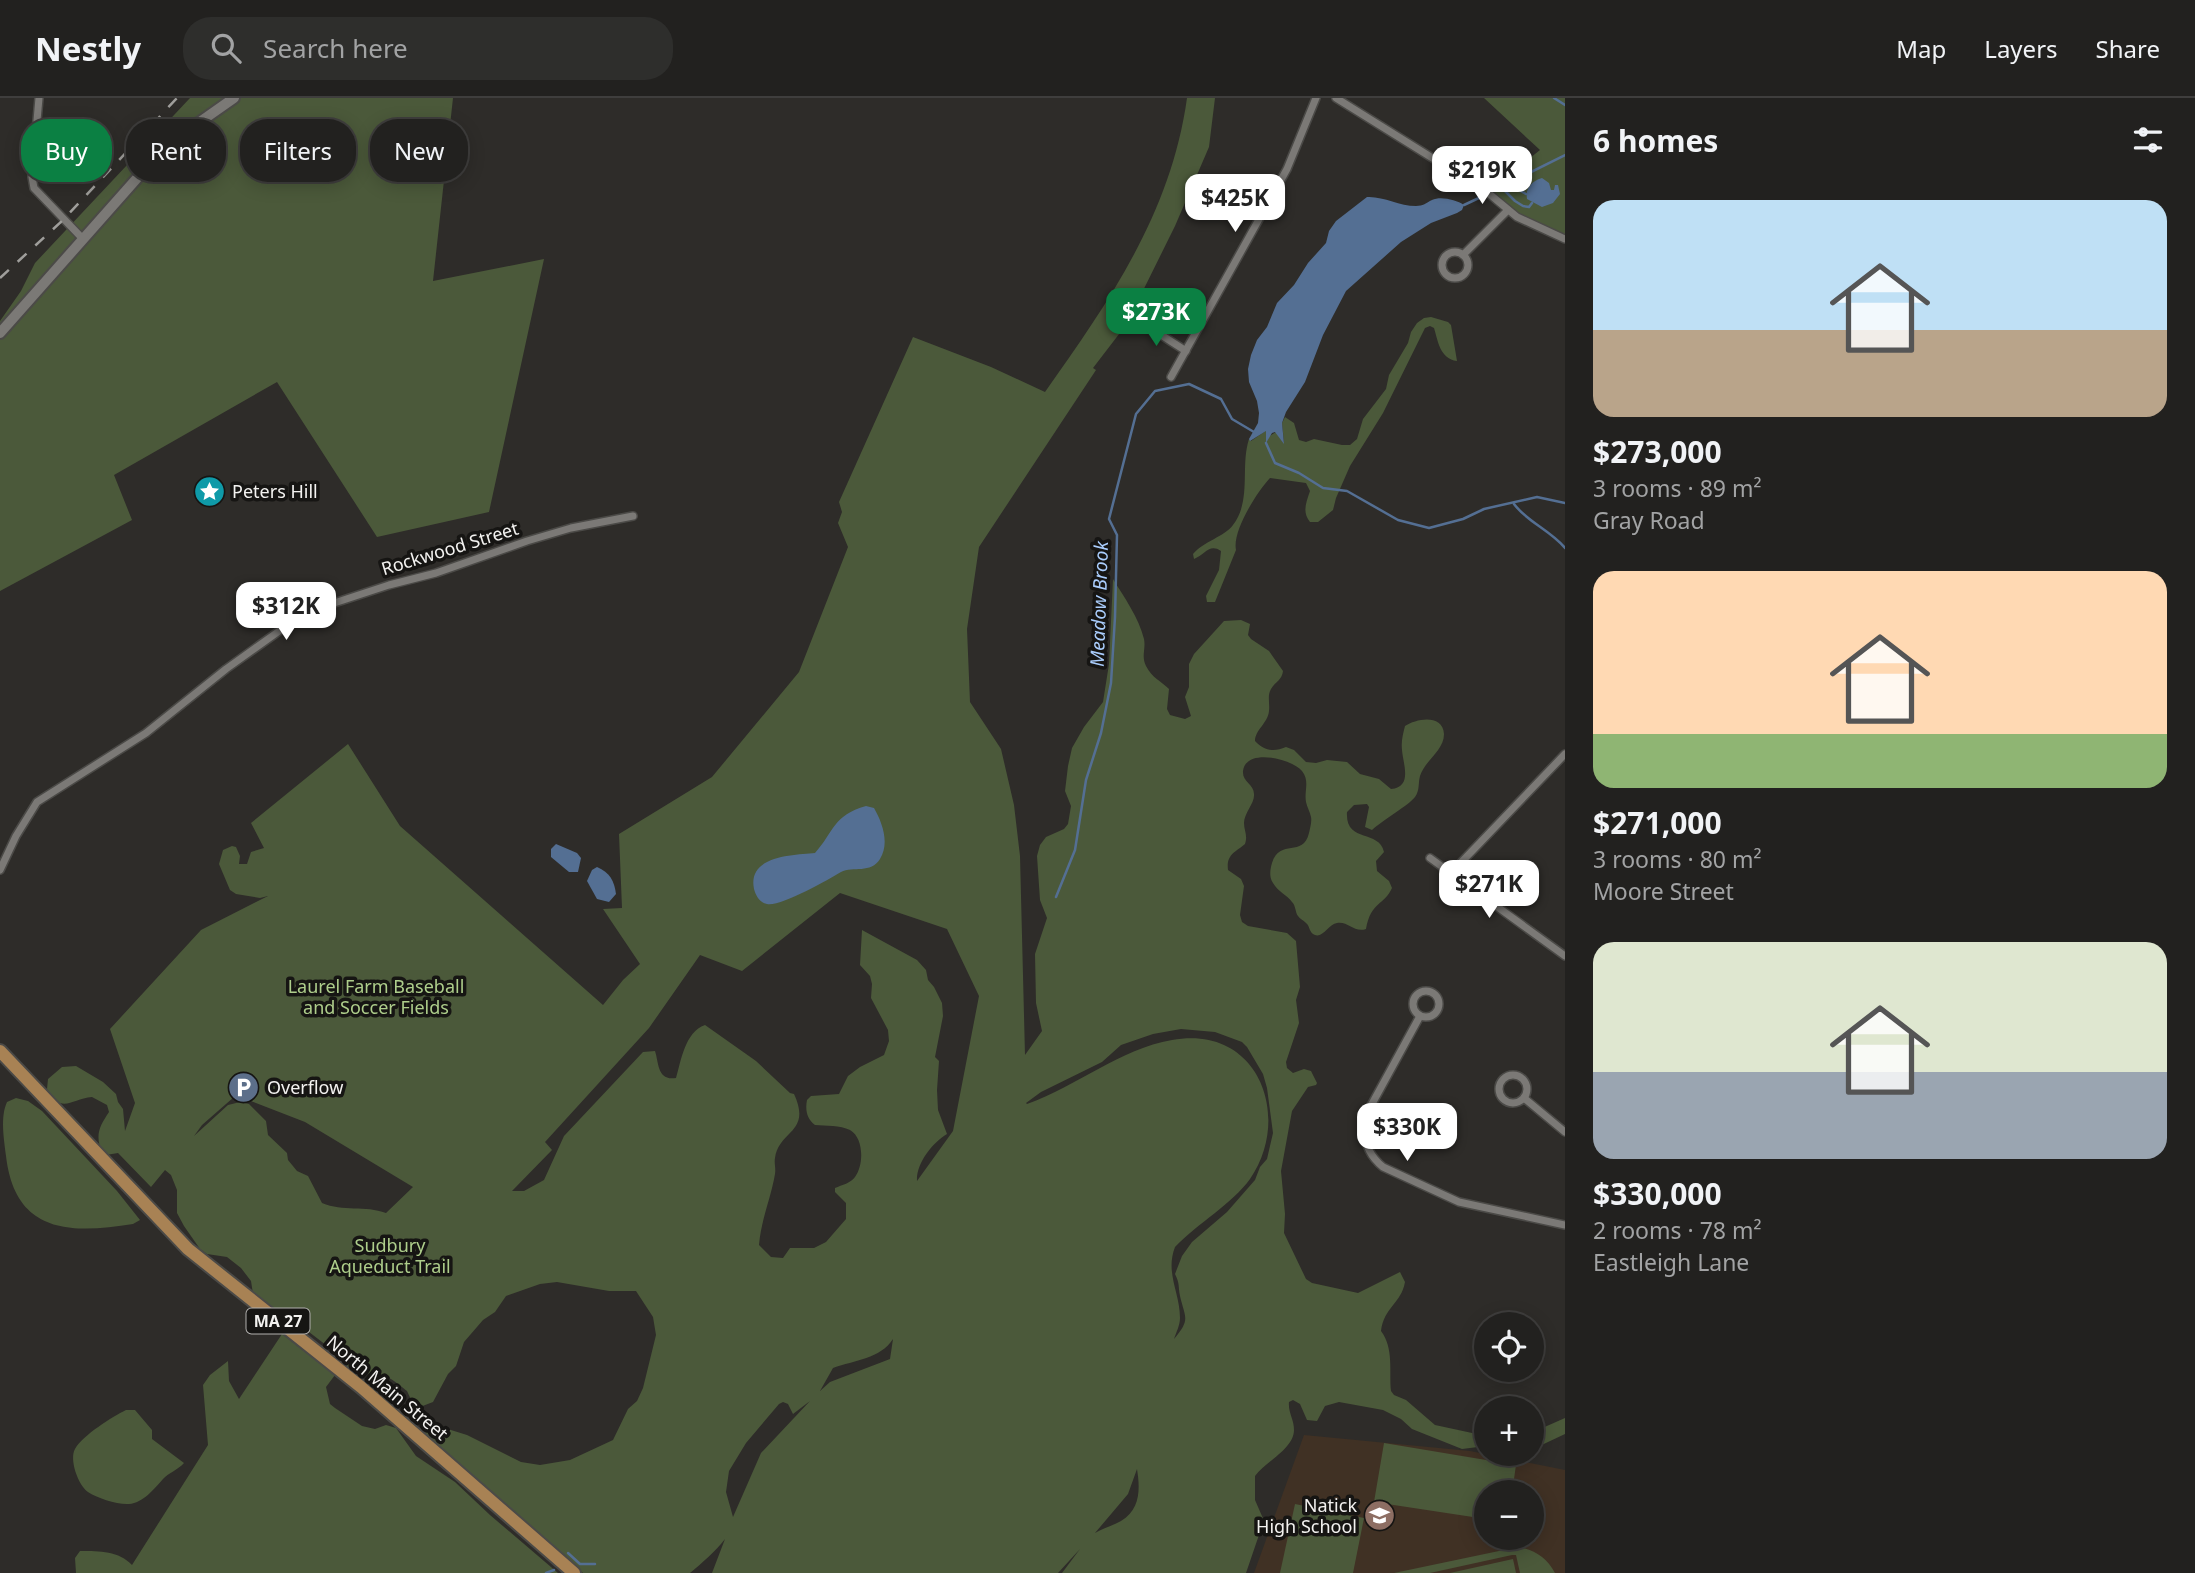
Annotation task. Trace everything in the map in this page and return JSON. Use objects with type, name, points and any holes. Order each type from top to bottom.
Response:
[{"type":"main road","points":[[0,333],[82,238],[161,153],[234,98]]},
{"type":"main road","name":"North Main Street","points":[[0,1051],[188,1249],[372,1396],[574,1573]]},
{"type":"street","points":[[39,98],[32,177],[34,188],[82,238]]},
{"type":"street","points":[[1171,377],[1287,169],[1316,98]]},
{"type":"street","points":[[1336,98],[1487,192],[1527,222],[1565,239]]},
{"type":"street","points":[[1463,255],[1508,210]]},
{"type":"street","points":[[1141,322],[1186,351]]},
{"type":"street","name":"Rockwood Street","points":[[0,870],[16,836],[37,802],[146,733],[226,669],[289,624],[319,608],[436,573],[527,541],[571,528],[633,516]]},
{"type":"street","points":[[1451,873],[1565,754]]},
{"type":"street","points":[[1430,858],[1565,956]]},
{"type":"street","points":[[1420,1016],[1367,1113],[1365,1139],[1375,1160],[1383,1167],[1459,1202],[1565,1225]]},
{"type":"street","points":[[1524,1098],[1565,1132]]},
{"type":"shaded area","name":"Natick High School","points":[[1304,1435],[1470,1451],[1474,1452],[1474,1466],[1544,1466],[1565,1470],[1565,1573],[1254,1573]]},
{"type":"green space","points":[[190,98],[453,98],[451,119],[370,119],[370,182],[444,182],[433,281],[544,259],[489,512],[377,537],[277,382],[114,475],[132,520],[0,591],[0,321],[21,291],[35,263],[126,166],[126,182],[226,182],[226,119],[170,119]]},
{"type":"green space","points":[[1187,98],[1215,98],[1209,147],[1175,226],[1126,325],[1093,368],[1096,370],[979,547],[967,629],[970,702],[1001,749],[1014,805],[1020,856],[1025,1055],[1042,1031],[1036,1003],[1035,954],[1047,918],[1040,900],[1037,856],[1046,837],[1064,829],[1068,824],[1071,806],[1065,791],[1072,748],[1103,702],[1109,664],[1113,579],[1139,623],[1148,670],[1169,689],[1167,709],[1170,715],[1185,719],[1191,716],[1185,697],[1189,687],[1189,664],[1194,654],[1224,621],[1241,620],[1250,624],[1248,635],[1269,651],[1283,671],[1270,692],[1268,715],[1257,733],[1255,741],[1262,747],[1277,750],[1286,747],[1294,750],[1306,762],[1347,762],[1360,774],[1379,779],[1391,789],[1402,784],[1404,779],[1402,744],[1405,726],[1422,720],[1439,723],[1443,728],[1443,740],[1438,751],[1422,770],[1418,792],[1412,800],[1372,830],[1365,827],[1369,807],[1367,804],[1354,805],[1347,812],[1351,829],[1381,845],[1384,852],[1376,861],[1377,871],[1389,881],[1392,888],[1374,908],[1366,929],[1337,923],[1321,935],[1313,934],[1298,916],[1288,897],[1277,889],[1272,881],[1271,868],[1276,856],[1280,851],[1302,845],[1311,823],[1304,775],[1297,767],[1280,759],[1260,757],[1246,764],[1243,775],[1252,788],[1254,797],[1244,819],[1245,844],[1230,857],[1228,870],[1241,879],[1244,886],[1240,915],[1242,922],[1248,926],[1287,933],[1296,941],[1300,987],[1296,1000],[1299,1023],[1286,1062],[1287,1068],[1293,1073],[1304,1069],[1311,1071],[1317,1083],[1308,1087],[1292,1111],[1281,1171],[1284,1233],[1306,1279],[1312,1283],[1358,1293],[1400,1272],[1405,1282],[1403,1289],[1385,1316],[1381,1331],[1388,1345],[1391,1391],[1435,1425],[1474,1433],[1474,1448],[1462,1449],[1412,1429],[1401,1419],[1383,1410],[1339,1402],[1325,1406],[1317,1421],[1307,1420],[1300,1404],[1293,1400],[1289,1402],[1294,1426],[1293,1437],[1255,1476],[1255,1500],[1265,1523],[1246,1573],[1062,1573],[1080,1549],[1058,1573],[712,1573],[725,1539],[690,1573],[583,1573],[426,1434],[422,1426],[438,1426],[467,1435],[521,1462],[540,1465],[570,1460],[613,1440],[628,1409],[637,1401],[643,1388],[656,1335],[653,1317],[636,1291],[609,1291],[557,1282],[540,1284],[506,1296],[495,1312],[483,1320],[464,1342],[456,1366],[448,1374],[433,1402],[420,1407],[413,1404],[407,1391],[391,1379],[347,1366],[339,1355],[309,1332],[303,1332],[253,1294],[251,1281],[241,1268],[227,1257],[207,1254],[200,1249],[177,1213],[177,1190],[171,1175],[165,1170],[151,1187],[118,1153],[102,1153],[99,1136],[109,1112],[107,1105],[92,1097],[67,1104],[57,1101],[47,1089],[48,1079],[62,1067],[76,1066],[103,1082],[116,1094],[123,1109],[125,1131],[135,1103],[110,1029],[201,930],[268,896],[260,898],[236,894],[230,890],[219,864],[223,850],[236,847],[240,856],[239,864],[247,864],[251,852],[264,848],[251,823],[348,744],[400,826],[603,1005],[640,964],[603,909],[622,908],[619,834],[712,777],[799,672],[848,547],[838,523],[842,512],[839,502],[913,337],[991,367],[1045,392],[1114,289],[1152,217],[1179,140]],"holes":[[[840,893],[947,929],[979,996],[953,1131],[917,1181],[917,1174],[926,1154],[947,1134],[938,1110],[939,1061],[935,1057],[943,1016],[942,1003],[928,980],[926,970],[917,960],[862,930],[860,965],[870,976],[871,998],[888,1030],[889,1041],[884,1055],[848,1076],[839,1094],[811,1096],[807,1100],[807,1114],[812,1123],[850,1130],[858,1139],[861,1152],[860,1166],[855,1177],[835,1188],[835,1192],[846,1203],[846,1219],[826,1242],[814,1248],[790,1248],[783,1258],[771,1257],[759,1245],[775,1174],[775,1158],[782,1142],[797,1124],[799,1107],[794,1094],[756,1061],[705,1025],[688,1040],[676,1078],[662,1074],[655,1051],[643,1052],[564,1136],[544,1180],[524,1191],[512,1191],[552,1150],[545,1142],[649,1028],[700,955],[742,971]],[[1181,1029],[1215,1032],[1242,1042],[1263,1074],[1273,1133],[1267,1159],[1260,1167],[1255,1180],[1227,1212],[1192,1242],[1182,1256],[1175,1274],[1185,1322],[1174,1339],[1180,1318],[1172,1274],[1172,1256],[1175,1247],[1243,1188],[1263,1154],[1268,1128],[1267,1103],[1259,1080],[1246,1060],[1227,1046],[1202,1039],[1172,1040],[1134,1051],[1026,1103],[1041,1092],[1102,1062],[1121,1045],[1153,1034]],[[234,1097],[243,1098],[305,1122],[413,1187],[386,1213],[330,1206],[322,1203],[308,1176],[297,1171],[288,1160],[287,1153],[268,1135],[266,1121],[249,1104],[240,1102],[228,1105],[194,1136],[202,1125]],[[893,1339],[890,1359],[830,1382],[820,1391],[833,1368],[874,1355],[888,1346]],[[810,1401],[761,1453],[733,1517],[726,1492],[729,1471],[746,1443],[779,1404],[788,1404],[793,1414]],[[1137,1469],[1139,1491],[1136,1504],[1121,1521],[1095,1533],[1128,1494]]]},
{"type":"green space","points":[[1484,98],[1565,98],[1565,239],[1527,222],[1487,192],[1540,150]]},
{"type":"green space","points":[[1431,317],[1451,325],[1457,361],[1451,360],[1443,353],[1434,328],[1425,328],[1383,413],[1350,466],[1333,510],[1318,522],[1310,522],[1305,511],[1310,491],[1306,483],[1270,478],[1252,502],[1242,523],[1236,550],[1215,602],[1207,602],[1206,596],[1219,570],[1221,551],[1213,548],[1194,559],[1193,554],[1229,529],[1239,515],[1244,494],[1249,439],[1251,441],[1267,430],[1268,437],[1276,432],[1284,443],[1282,423],[1285,417],[1294,423],[1299,440],[1306,442],[1314,439],[1350,445],[1357,439],[1363,419],[1386,389],[1389,375],[1408,343],[1411,332],[1417,323]]},
{"type":"green space","points":[[16,1098],[28,1101],[42,1111],[117,1191],[140,1220],[133,1224],[88,1229],[50,1223],[34,1214],[21,1201],[11,1182],[6,1156],[4,1114],[7,1102]]},
{"type":"green space","points":[[282,1334],[335,1375],[326,1387],[330,1404],[362,1426],[375,1429],[386,1425],[396,1428],[416,1456],[455,1482],[558,1573],[76,1573],[75,1558],[80,1551],[115,1554],[132,1565],[208,1445],[203,1385],[210,1375],[228,1361],[229,1381],[239,1399]]},
{"type":"green space","points":[[126,1410],[135,1410],[152,1430],[152,1439],[184,1463],[144,1498],[129,1504],[108,1501],[84,1489],[73,1459],[75,1449],[84,1438]]},
{"type":"green space","points":[[1565,1418],[1565,1434],[1544,1444],[1544,1427]]},
{"type":"green space","points":[[1384,1443],[1474,1458],[1474,1466],[1516,1466],[1514,1480],[1474,1480],[1474,1517],[1374,1502]]},
{"type":"green space","points":[[1295,1504],[1364,1518],[1353,1573],[1280,1573]]},
{"type":"green space","points":[[1504,1550],[1530,1550],[1548,1563],[1555,1573],[1520,1573],[1516,1555],[1512,1555],[1430,1573],[1394,1573]]},
{"type":"green space","points":[[1513,1559],[1516,1573],[1450,1573]]},
{"type":"water","points":[[1542,178],[1549,183],[1551,190],[1558,185],[1560,194],[1553,203],[1542,207],[1527,199],[1527,192],[1535,181]]},
{"type":"water","points":[[1367,197],[1410,206],[1440,198],[1464,205],[1457,213],[1431,223],[1401,242],[1346,291],[1323,335],[1305,382],[1286,412],[1282,423],[1284,444],[1275,432],[1266,443],[1266,431],[1250,441],[1258,423],[1259,413],[1249,382],[1248,369],[1257,340],[1267,327],[1277,303],[1326,243],[1329,231],[1336,221]]},
{"type":"water","points":[[866,806],[874,808],[884,833],[883,853],[876,864],[841,872],[804,892],[773,904],[759,899],[754,889],[754,878],[758,869],[774,859],[815,853],[840,819]]},
{"type":"water","points":[[556,844],[577,853],[581,858],[578,872],[569,872],[551,857],[551,849]]},
{"type":"water","points":[[597,867],[611,877],[614,885],[616,894],[609,902],[597,899],[587,881],[592,870]]},
{"type":"waterway","points":[[1554,98],[1565,105]]},
{"type":"waterway","name":"Meadow Brook","points":[[1497,189],[1565,155]]},
{"type":"waterway","points":[[1520,179],[1517,189],[1526,194]]},
{"type":"waterway","points":[[1501,187],[1523,206],[1529,207],[1532,203]]},
{"type":"waterway","name":"Meadow Brook","points":[[1464,205],[1481,197]]},
{"type":"waterway","name":"Meadow Brook","points":[[1056,897],[1075,850],[1086,780],[1101,733],[1111,683],[1117,535],[1109,519],[1136,414],[1155,391],[1189,384],[1221,399],[1232,419],[1254,432]]},
{"type":"waterway","points":[[1266,443],[1275,463],[1299,473],[1323,488],[1347,491],[1398,520],[1429,528],[1463,519],[1484,509],[1537,497],[1565,503]]},
{"type":"waterway","points":[[1514,504],[1565,548]]},
{"type":"waterway","points":[[568,1553],[580,1564],[595,1564]]},
{"type":"waterway","points":[[546,1573],[554,1570]]},
{"type":"railway","points":[[0,278],[63,220],[177,98]]},
{"type":"place","name":"Peters Hill","points":[[209,492]]},
{"type":"place","name":"Overflow","points":[[244,1088]]},
{"type":"place","name":"Natick High School","points":[[1380,1516]]},
{"type":"park label","name":"Laurel Farm Baseball and Soccer Fields","points":[[376,997]]},
{"type":"park label","name":"Sudbury Aqueduct Trail","points":[[390,1256]]}]
